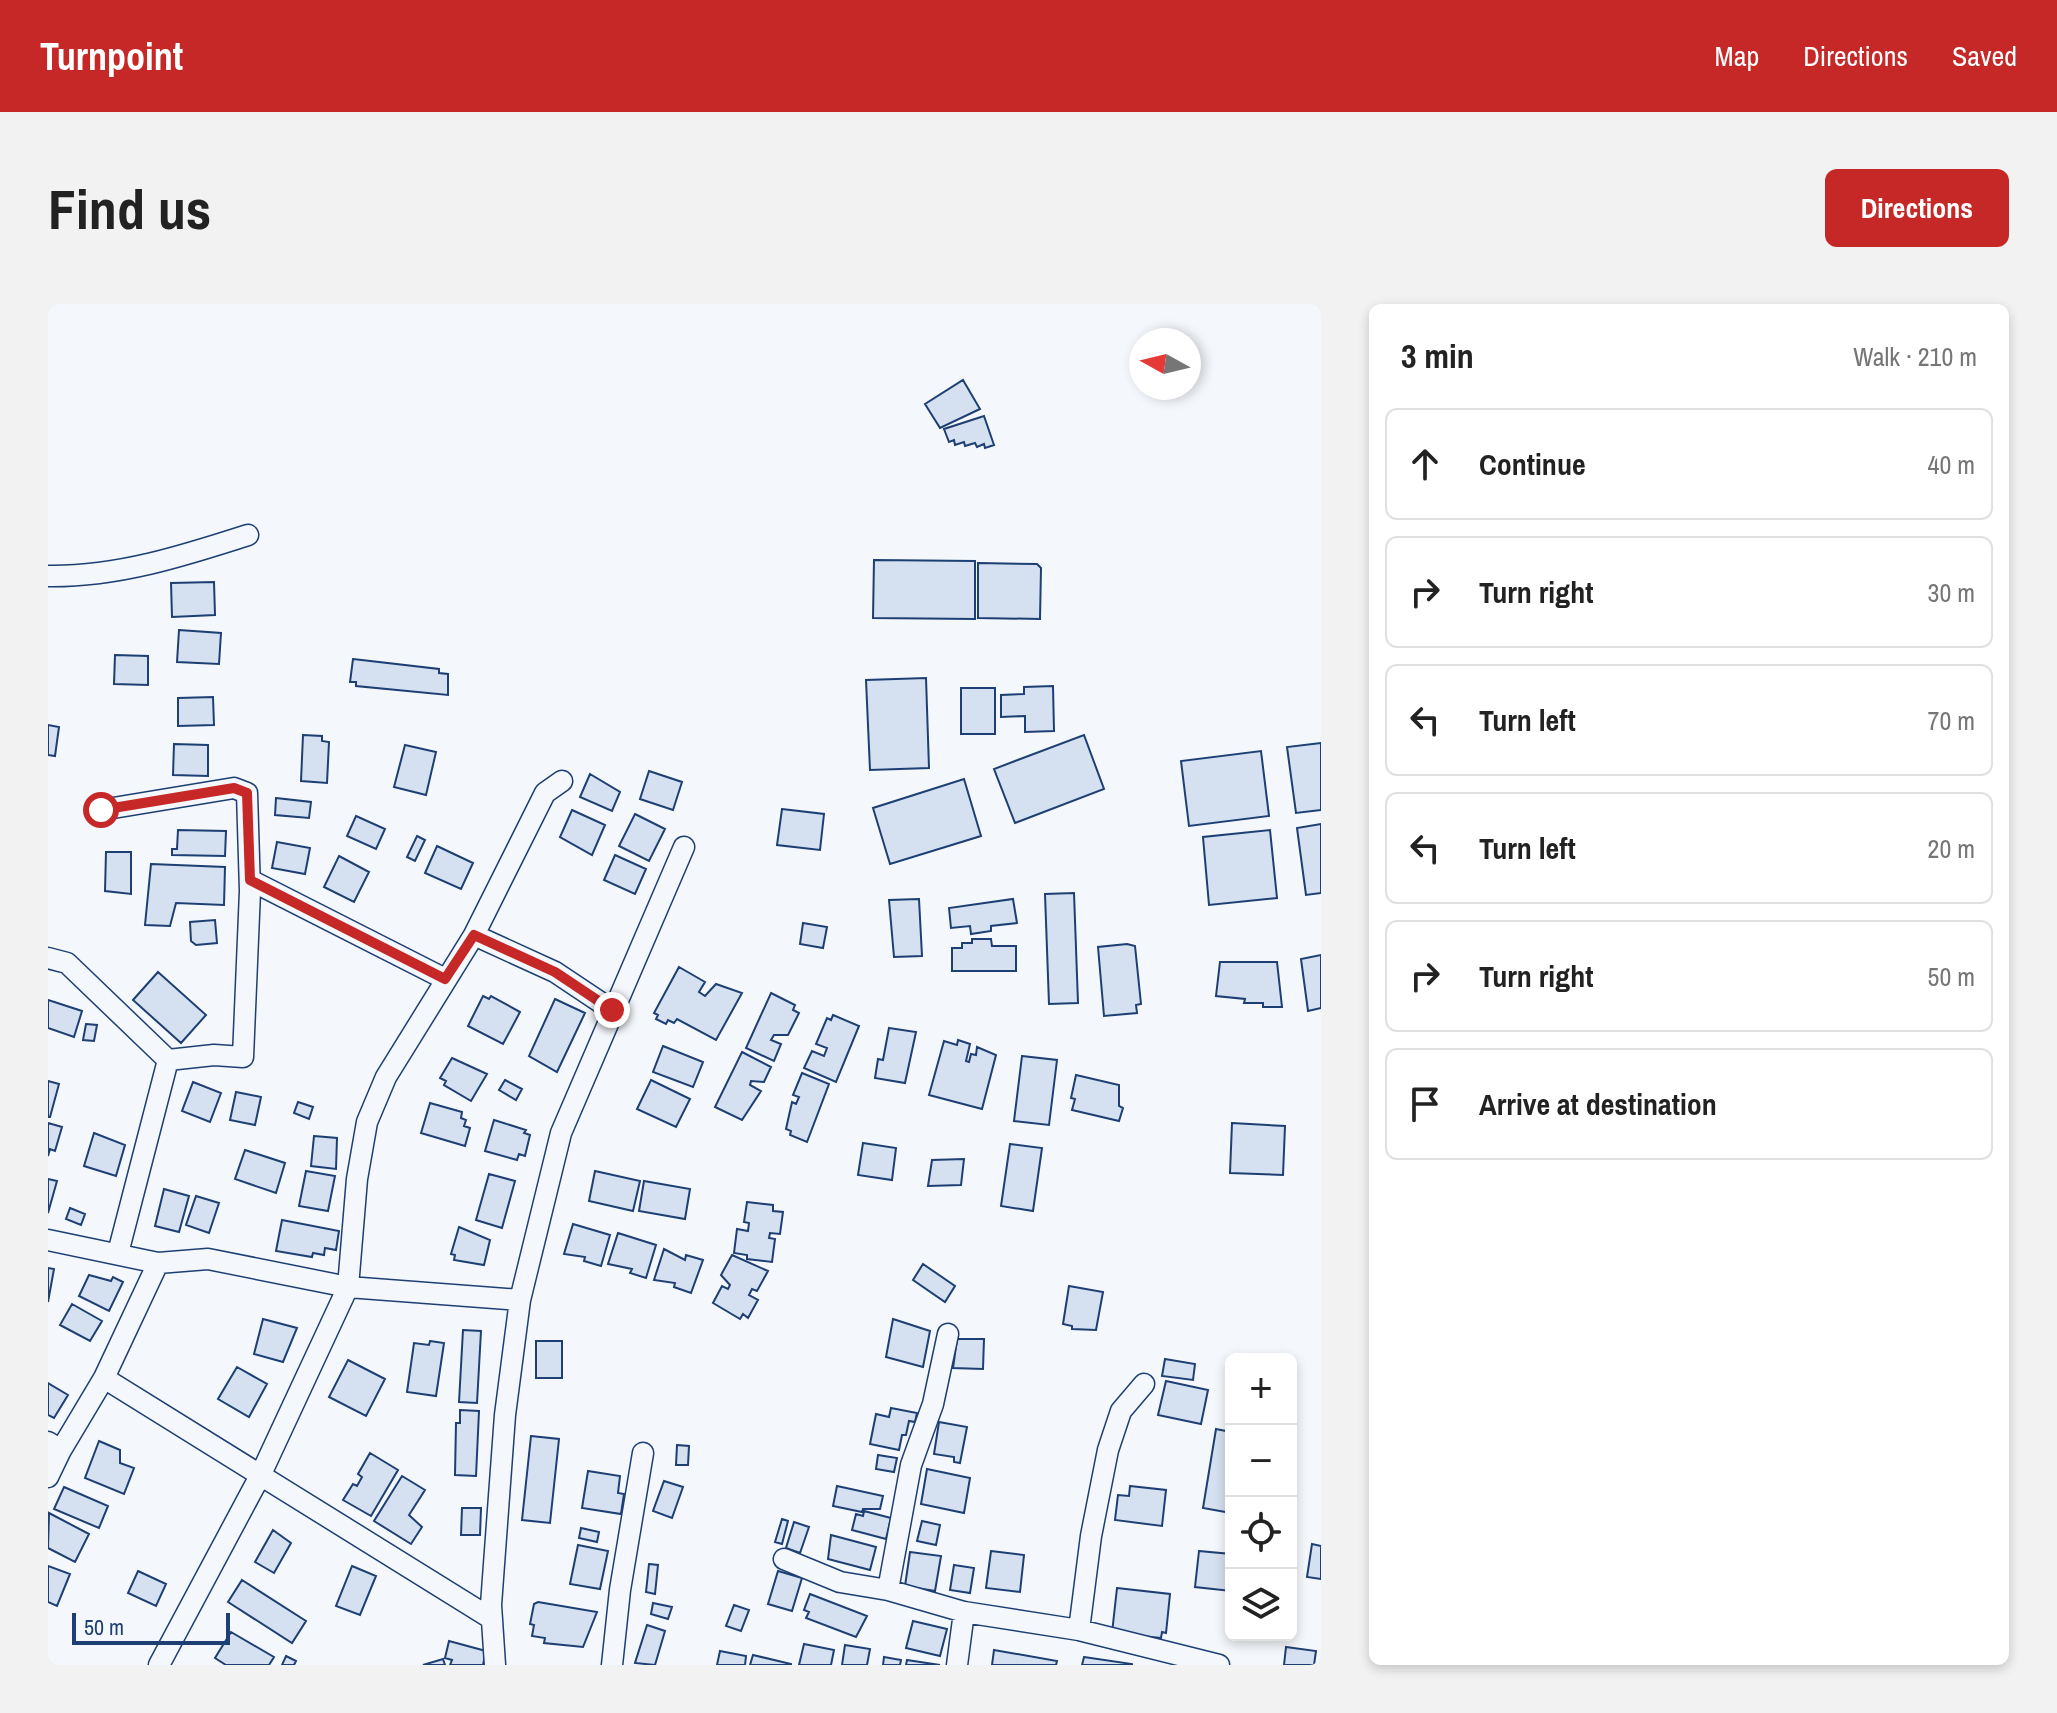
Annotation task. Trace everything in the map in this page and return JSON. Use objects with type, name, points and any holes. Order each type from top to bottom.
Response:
[{"type":"street","points":[[48,576],[83,577],[172,559],[248,535]]},
{"type":"street","points":[[159,1665],[261,1474],[348,1287],[357,1179],[367,1122],[386,1077],[474,935],[545,793],[562,781]]},
{"type":"street","points":[[101,810],[234,788],[247,793],[250,880],[243,1057],[214,1055],[168,1060]]},
{"type":"street","points":[[495,1665],[492,1619],[505,1415],[520,1300],[561,1133],[684,847]]},
{"type":"street","points":[[250,880],[445,979]]},
{"type":"street","points":[[474,935],[555,972],[612,1010]]},
{"type":"street","points":[[48,958],[67,963],[168,1060]]},
{"type":"street","points":[[118,1253],[168,1060]]},
{"type":"street","points":[[48,1240],[158,1263],[208,1259],[348,1287],[520,1300]]},
{"type":"street","points":[[48,1477],[54,1446],[104,1378],[158,1263]]},
{"type":"street","points":[[888,1590],[911,1465],[933,1404],[948,1334]]},
{"type":"street","points":[[104,1378],[492,1619]]},
{"type":"street","points":[[1079,1630],[1091,1536],[1108,1450],[1121,1411],[1144,1384]]},
{"type":"street","points":[[612,1665],[620,1590],[643,1453]]},
{"type":"street","points":[[784,1559],[840,1582],[888,1590],[964,1612],[1079,1630],[1219,1665]]},
{"type":"street","points":[[957,1665],[964,1612]]},
{"type":"building","points":[[963,380],[980,409],[940,428],[925,404]]},
{"type":"building","points":[[984,416],[994,445],[985,448],[984,444],[977,447],[975,443],[965,446],[964,442],[955,445],[954,440],[949,442],[944,429]]},
{"type":"building","points":[[874,560],[975,561],[975,619],[873,618]]},
{"type":"building","points":[[978,563],[1037,564],[1041,568],[1040,619],[978,618]]},
{"type":"building","points":[[214,582],[215,615],[172,617],[171,583]]},
{"type":"building","points":[[179,630],[221,633],[219,664],[177,662]]},
{"type":"building","points":[[115,655],[148,656],[148,685],[114,684]]},
{"type":"building","points":[[353,659],[439,669],[439,673],[448,674],[448,695],[356,686],[356,682],[350,682]]},
{"type":"building","points":[[926,678],[929,768],[870,770],[866,680]]},
{"type":"building","points":[[1053,686],[1054,731],[1025,732],[1025,716],[1001,717],[1001,695],[1024,694],[1024,687]]},
{"type":"building","points":[[961,688],[995,688],[995,734],[961,734]]},
{"type":"building","points":[[213,697],[214,725],[178,726],[178,698]]},
{"type":"building","points":[[48,725],[59,727],[55,756],[48,755]]},
{"type":"building","points":[[303,735],[322,736],[322,741],[329,742],[327,783],[301,781]]},
{"type":"building","points":[[1084,735],[1104,789],[1015,823],[994,769]]},
{"type":"building","points":[[1321,743],[1321,810],[1296,813],[1287,747]]},
{"type":"building","points":[[174,744],[208,745],[208,776],[173,775]]},
{"type":"building","points":[[405,745],[436,752],[426,795],[394,787]]},
{"type":"building","points":[[1261,751],[1269,816],[1189,826],[1181,761]]},
{"type":"building","points":[[649,771],[682,782],[673,810],[640,799]]},
{"type":"building","points":[[590,774],[620,792],[612,811],[580,797]]},
{"type":"building","points":[[964,779],[981,836],[890,864],[873,808]]},
{"type":"building","points":[[276,798],[311,802],[309,818],[275,815]]},
{"type":"building","points":[[782,809],[824,814],[820,850],[777,845]]},
{"type":"building","points":[[572,810],[605,825],[592,855],[560,837]]},
{"type":"building","points":[[635,814],[665,829],[649,861],[619,846]]},
{"type":"building","points":[[356,816],[385,829],[376,849],[347,836]]},
{"type":"building","points":[[1321,824],[1321,893],[1306,895],[1297,828]]},
{"type":"building","points":[[178,830],[226,831],[225,856],[172,855],[172,849],[177,849]]},
{"type":"building","points":[[1270,830],[1277,898],[1209,905],[1203,837]]},
{"type":"building","points":[[417,836],[425,840],[415,861],[407,857]]},
{"type":"building","points":[[277,842],[310,848],[305,874],[272,868]]},
{"type":"building","points":[[437,846],[473,863],[461,889],[425,873]]},
{"type":"building","points":[[106,852],[131,852],[131,894],[105,891]]},
{"type":"building","points":[[615,855],[646,869],[635,894],[604,880]]},
{"type":"building","points":[[339,856],[369,872],[354,902],[324,887]]},
{"type":"building","points":[[151,864],[225,867],[224,905],[176,903],[170,926],[145,925]]},
{"type":"building","points":[[1074,893],[1078,1003],[1049,1004],[1045,894]]},
{"type":"building","points":[[919,899],[922,956],[894,957],[889,900]]},
{"type":"building","points":[[1013,899],[1017,923],[991,926],[991,931],[971,934],[970,926],[951,928],[949,908]]},
{"type":"building","points":[[215,920],[217,943],[196,945],[191,941],[190,922]]},
{"type":"building","points":[[803,923],[827,927],[823,948],[800,944]]},
{"type":"building","points":[[972,939],[991,939],[992,946],[1016,946],[1016,971],[952,971],[952,948],[962,948],[962,943],[972,943]]},
{"type":"building","points":[[1135,946],[1141,1004],[1136,1005],[1137,1013],[1104,1016],[1098,947]]},
{"type":"building","points":[[1321,955],[1321,1008],[1308,1011],[1301,959]]},
{"type":"building","points":[[1220,962],[1277,962],[1282,1007],[1263,1007],[1263,1003],[1244,1003],[1245,999],[1216,996]]},
{"type":"building","points":[[679,967],[705,982],[699,992],[705,996],[716,984],[742,993],[716,1040],[677,1019],[674,1023],[668,1020],[666,1024],[656,1019],[658,1015],[654,1013]]},
{"type":"building","points":[[158,972],[206,1015],[181,1043],[133,1000]]},
{"type":"building","points":[[771,993],[795,1005],[793,1010],[799,1013],[788,1035],[774,1035],[771,1040],[781,1044],[774,1061],[746,1048]]},
{"type":"building","points":[[483,996],[489,999],[491,996],[520,1012],[503,1044],[468,1026]]},
{"type":"building","points":[[555,999],[585,1013],[557,1072],[529,1056]]},
{"type":"building","points":[[48,1000],[82,1011],[74,1037],[48,1028]]},
{"type":"building","points":[[833,1015],[859,1026],[836,1082],[804,1068],[812,1051],[824,1056],[827,1048],[816,1044],[827,1018],[831,1020]]},
{"type":"building","points":[[86,1024],[97,1025],[94,1041],[83,1040]]},
{"type":"building","points":[[889,1028],[916,1032],[905,1083],[875,1078],[878,1059],[883,1060]]},
{"type":"building","points":[[958,1040],[970,1044],[966,1061],[969,1062],[971,1054],[976,1055],[977,1047],[996,1055],[982,1109],[929,1095],[944,1041],[957,1045]]},
{"type":"building","points":[[663,1046],[703,1062],[693,1087],[653,1072]]},
{"type":"building","points":[[742,1052],[771,1067],[764,1082],[751,1081],[750,1085],[761,1091],[742,1120],[715,1107]]},
{"type":"building","points":[[1022,1056],[1057,1060],[1049,1125],[1014,1121]]},
{"type":"building","points":[[452,1058],[487,1074],[471,1101],[444,1085],[446,1081],[440,1078]]},
{"type":"building","points":[[802,1073],[829,1084],[807,1142],[790,1135],[791,1131],[786,1129],[792,1102],[796,1104],[799,1097],[793,1095]]},
{"type":"building","points":[[1076,1075],[1119,1085],[1119,1106],[1123,1108],[1119,1121],[1072,1110]]},
{"type":"building","points":[[505,1080],[522,1089],[516,1100],[499,1090]]},
{"type":"building","points":[[651,1080],[690,1099],[676,1127],[637,1109]]},
{"type":"building","points":[[48,1081],[59,1084],[50,1117],[48,1117]]},
{"type":"building","points":[[193,1082],[221,1093],[210,1122],[182,1111]]},
{"type":"building","points":[[236,1092],[261,1097],[255,1125],[230,1120]]},
{"type":"building","points":[[298,1102],[313,1107],[309,1119],[294,1113]]},
{"type":"building","points":[[430,1103],[462,1112],[461,1118],[466,1120],[464,1126],[470,1128],[465,1146],[421,1133]]},
{"type":"building","points":[[494,1120],[526,1130],[524,1133],[530,1135],[525,1156],[519,1154],[517,1160],[485,1151]]},
{"type":"building","points":[[48,1123],[62,1127],[55,1151],[50,1149],[48,1156]]},
{"type":"building","points":[[1232,1123],[1285,1126],[1283,1175],[1230,1173]]},
{"type":"building","points":[[94,1133],[125,1145],[116,1176],[84,1166]]},
{"type":"building","points":[[314,1136],[337,1138],[336,1169],[311,1166]]},
{"type":"building","points":[[863,1143],[896,1148],[892,1180],[858,1175]]},
{"type":"building","points":[[1010,1144],[1042,1148],[1033,1211],[1001,1206]]},
{"type":"building","points":[[245,1150],[285,1163],[276,1193],[235,1179]]},
{"type":"building","points":[[964,1159],[961,1185],[928,1186],[932,1160]]},
{"type":"building","points":[[306,1171],[335,1176],[328,1211],[299,1206]]},
{"type":"building","points":[[595,1171],[640,1181],[633,1211],[589,1201]]},
{"type":"building","points":[[489,1174],[515,1181],[502,1228],[476,1220]]},
{"type":"building","points":[[48,1179],[57,1181],[48,1213]]},
{"type":"building","points":[[644,1181],[690,1189],[685,1219],[639,1211]]},
{"type":"building","points":[[164,1189],[189,1196],[179,1232],[155,1226]]},
{"type":"building","points":[[196,1196],[219,1203],[209,1233],[186,1225]]},
{"type":"building","points":[[747,1202],[773,1205],[773,1211],[783,1212],[780,1234],[770,1233],[769,1238],[775,1239],[772,1262],[747,1259],[747,1255],[734,1253],[737,1229],[748,1231],[749,1223],[744,1222]]},
{"type":"building","points":[[70,1208],[85,1214],[81,1225],[66,1219]]},
{"type":"building","points":[[282,1220],[339,1231],[336,1250],[325,1248],[324,1255],[313,1253],[312,1257],[276,1251]]},
{"type":"building","points":[[573,1224],[610,1235],[601,1266],[584,1261],[585,1257],[564,1254]]},
{"type":"building","points":[[459,1227],[490,1240],[484,1265],[454,1260],[455,1255],[451,1254]]},
{"type":"building","points":[[618,1233],[656,1245],[646,1278],[630,1273],[632,1269],[608,1264]]},
{"type":"building","points":[[664,1249],[685,1260],[686,1255],[703,1260],[691,1293],[674,1287],[675,1283],[654,1280]]},
{"type":"building","points":[[732,1255],[768,1271],[757,1291],[752,1289],[749,1295],[758,1300],[748,1318],[743,1314],[740,1319],[713,1303],[722,1286],[728,1289],[730,1285],[721,1275]]},
{"type":"building","points":[[923,1264],[955,1286],[945,1302],[913,1280]]},
{"type":"building","points":[[48,1268],[54,1269],[48,1302]]},
{"type":"building","points":[[89,1275],[111,1281],[113,1277],[123,1282],[109,1311],[79,1296]]},
{"type":"building","points":[[1069,1286],[1103,1292],[1096,1330],[1072,1329],[1072,1326],[1063,1324]]},
{"type":"building","points":[[72,1304],[102,1321],[90,1341],[60,1325]]},
{"type":"building","points":[[263,1319],[297,1328],[283,1362],[254,1354]]},
{"type":"building","points":[[893,1319],[930,1331],[923,1367],[886,1357]]},
{"type":"building","points":[[463,1330],[481,1331],[477,1403],[459,1402]]},
{"type":"building","points":[[957,1339],[984,1339],[983,1369],[953,1368]]},
{"type":"building","points":[[430,1341],[444,1343],[436,1396],[407,1392],[414,1343],[429,1345]]},
{"type":"building","points":[[536,1341],[562,1341],[562,1378],[536,1378]]},
{"type":"building","points":[[1165,1359],[1195,1364],[1193,1380],[1162,1376]]},
{"type":"building","points":[[348,1360],[385,1379],[366,1416],[329,1397]]},
{"type":"building","points":[[237,1367],[267,1384],[249,1417],[218,1399]]},
{"type":"building","points":[[1166,1381],[1208,1390],[1201,1424],[1158,1415]]},
{"type":"building","points":[[48,1383],[68,1395],[54,1418],[48,1415]]},
{"type":"building","points":[[891,1408],[917,1413],[915,1422],[909,1421],[906,1435],[902,1435],[899,1450],[870,1444],[876,1414],[889,1417]]},
{"type":"building","points":[[460,1410],[479,1411],[476,1476],[455,1475],[456,1423],[460,1423]]},
{"type":"building","points":[[939,1422],[967,1427],[960,1463],[954,1462],[954,1457],[934,1454]]},
{"type":"building","points":[[1216,1429],[1225,1431],[1225,1512],[1203,1508]]},
{"type":"building","points":[[531,1436],[559,1439],[550,1523],[522,1520]]},
{"type":"building","points":[[99,1441],[120,1450],[120,1463],[134,1468],[124,1494],[85,1478]]},
{"type":"building","points":[[677,1445],[689,1446],[688,1465],[676,1465]]},
{"type":"building","points":[[370,1453],[398,1470],[371,1516],[343,1500],[353,1484],[357,1486],[362,1477],[358,1474]]},
{"type":"building","points":[[878,1455],[897,1458],[894,1472],[876,1469]]},
{"type":"building","points":[[927,1469],[970,1478],[964,1513],[921,1504]]},
{"type":"building","points":[[588,1471],[620,1476],[618,1493],[624,1494],[621,1514],[582,1508]]},
{"type":"building","points":[[402,1476],[425,1490],[409,1515],[422,1527],[411,1544],[374,1521]]},
{"type":"building","points":[[664,1481],[683,1487],[672,1518],[653,1511]]},
{"type":"building","points":[[837,1486],[883,1496],[880,1509],[863,1509],[862,1512],[833,1506]]},
{"type":"building","points":[[1130,1486],[1166,1490],[1162,1526],[1115,1520],[1118,1495],[1129,1496]]},
{"type":"building","points":[[64,1487],[108,1506],[99,1528],[54,1509]]},
{"type":"building","points":[[462,1508],[481,1508],[480,1535],[461,1535]]},
{"type":"building","points":[[864,1511],[891,1518],[886,1539],[852,1530],[856,1514],[863,1516]]},
{"type":"building","points":[[49,1513],[89,1534],[75,1562],[48,1548]]},
{"type":"building","points":[[782,1519],[788,1521],[782,1544],[775,1542]]},
{"type":"building","points":[[922,1521],[940,1525],[936,1545],[917,1541]]},
{"type":"building","points":[[794,1522],[809,1527],[800,1553],[786,1548]]},
{"type":"building","points":[[581,1528],[599,1532],[597,1542],[579,1538]]},
{"type":"building","points":[[273,1530],[291,1543],[274,1573],[255,1562]]},
{"type":"building","points":[[831,1535],[876,1547],[870,1570],[828,1559]]},
{"type":"building","points":[[1312,1544],[1321,1546],[1321,1579],[1307,1577]]},
{"type":"building","points":[[578,1545],[608,1551],[600,1589],[570,1584]]},
{"type":"building","points":[[991,1551],[1024,1555],[1020,1592],[986,1588]]},
{"type":"building","points":[[1199,1551],[1225,1553],[1225,1590],[1195,1587]]},
{"type":"building","points":[[910,1552],[941,1556],[935,1591],[905,1586]]},
{"type":"building","points":[[649,1564],[658,1565],[655,1594],[646,1592]]},
{"type":"building","points":[[954,1565],[974,1568],[970,1593],[950,1590]]},
{"type":"building","points":[[48,1566],[70,1574],[57,1606],[48,1602]]},
{"type":"building","points":[[352,1566],[376,1576],[360,1615],[336,1606]]},
{"type":"building","points":[[138,1571],[166,1584],[156,1606],[128,1593]]},
{"type":"building","points":[[778,1571],[802,1578],[792,1611],[768,1604]]},
{"type":"building","points":[[242,1580],[306,1621],[292,1643],[228,1602]]},
{"type":"building","points":[[1117,1588],[1170,1594],[1166,1633],[1162,1632],[1161,1638],[1112,1633]]},
{"type":"building","points":[[810,1594],[867,1616],[856,1637],[806,1618],[809,1612],[804,1610]]},
{"type":"building","points":[[538,1602],[597,1612],[583,1647],[544,1643],[545,1638],[532,1636],[534,1625],[530,1624],[534,1604]]},
{"type":"building","points":[[653,1603],[672,1607],[668,1619],[651,1614]]},
{"type":"building","points":[[734,1605],[749,1610],[741,1631],[726,1626]]},
{"type":"building","points":[[913,1621],[947,1629],[940,1656],[906,1648]]},
{"type":"building","points":[[647,1625],[665,1631],[655,1665],[635,1663]]},
{"type":"building","points":[[231,1632],[274,1657],[269,1665],[226,1665],[215,1658]]},
{"type":"building","points":[[449,1641],[486,1651],[483,1665],[450,1665],[452,1660],[445,1658]]},
{"type":"building","points":[[804,1644],[834,1650],[831,1665],[799,1665]]},
{"type":"building","points":[[845,1645],[870,1649],[867,1665],[842,1665]]},
{"type":"building","points":[[1286,1647],[1316,1651],[1314,1665],[1284,1665]]},
{"type":"building","points":[[994,1650],[1057,1661],[1056,1665],[992,1665]]},
{"type":"building","points":[[720,1651],[746,1656],[745,1665],[717,1665]]},
{"type":"building","points":[[753,1655],[791,1664],[791,1665],[750,1665]]},
{"type":"building","points":[[286,1656],[296,1661],[294,1665],[282,1665]]},
{"type":"building","points":[[884,1657],[901,1660],[900,1665],[883,1665]]},
{"type":"building","points":[[1084,1657],[1132,1664],[1132,1665],[1082,1665]]},
{"type":"building","points":[[443,1659],[445,1665],[423,1665]]},
{"type":"building","points":[[907,1660],[940,1665],[906,1665]]},
{"type":"route","points":[[101,810],[234,788],[247,793],[250,880],[445,979],[474,935],[555,972],[612,1010]]}]
